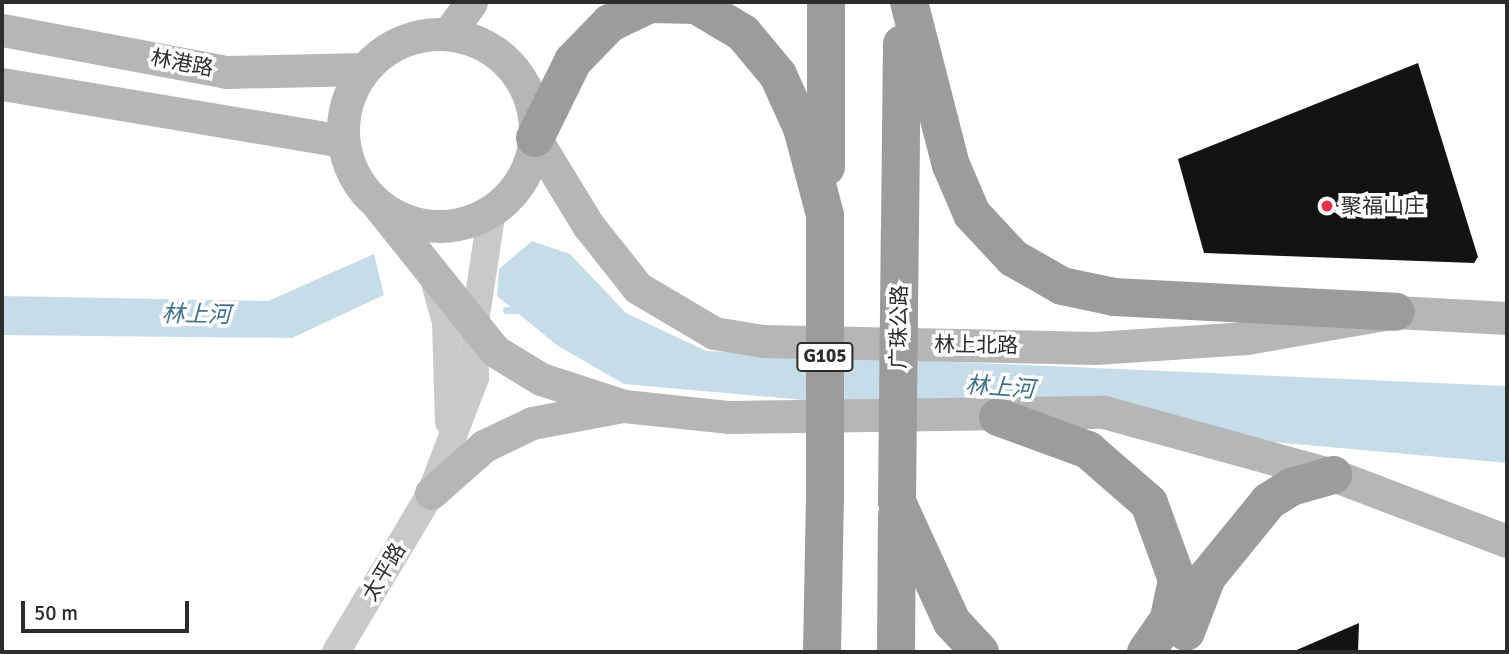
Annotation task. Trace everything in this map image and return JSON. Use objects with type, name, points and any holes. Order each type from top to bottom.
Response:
[{"type":"highway","name":"G105","points":[[822,652],[826,2]]},
{"type":"highway","name":"广珠公路","points":[[895,652],[903,2]]},
{"type":"highway","points":[[909,2],[951,165],[972,214],[1013,258],[1062,286],[1114,297],[1396,312]]},
{"type":"highway","points":[[535,138],[573,61],[610,23],[650,4],[696,5],[743,33],[778,75],[802,128],[825,215]]},
{"type":"highway","points":[[998,417],[1088,450],[1149,503],[1177,580],[1168,620],[1146,652]]},
{"type":"highway","points":[[1175,652],[1206,577],[1227,547],[1269,501],[1333,475]]},
{"type":"highway","points":[[897,502],[952,622],[980,652]]},
{"type":"main road","points":[[448,34],[471,2]]},
{"type":"main road","name":"林港路","points":[[2,30],[227,72],[364,69]]},
{"type":"main road","points":[[377,205],[422,225],[470,222],[492,211],[528,166],[535,138],[529,98],[503,57],[448,34],[397,44],[364,69],[351,91],[343,141],[355,176],[435,283],[495,351],[541,379],[624,406],[729,416],[998,417],[1104,412],[1333,475],[1507,541]]},
{"type":"main road","points":[[2,84],[343,141]]},
{"type":"main road","name":"林上北路","points":[[535,138],[588,225],[638,288],[714,333],[763,341],[1095,348],[1247,338],[1396,312],[1492,317]]},
{"type":"main road","points":[[1492,317],[1507,304]]},
{"type":"main road","points":[[431,493],[484,446],[532,423],[624,406]]},
{"type":"street","points":[[431,493],[475,378],[474,328],[492,211]]},
{"type":"street","points":[[431,493],[452,397],[435,283]]},
{"type":"street","name":"太平路","points":[[336,652],[431,493]]},
{"type":"water","points":[[532,241],[570,254],[626,313],[706,351],[1507,386],[1507,463],[624,384],[558,346],[497,296],[499,269]]},
{"type":"water","points":[[374,254],[384,295],[292,338],[2,335],[2,296],[268,301]]},
{"type":"building","name":"聚福山庄","points":[[1418,63],[1478,257],[1474,263],[1204,253],[1178,159]]},
{"type":"building","points":[[1359,623],[1358,652],[1292,652]]},
{"type":"waterway","name":"林上河","points":[[506,310],[522,310]]},
{"type":"place","name":"聚福山庄","points":[[1327,206]]}]
